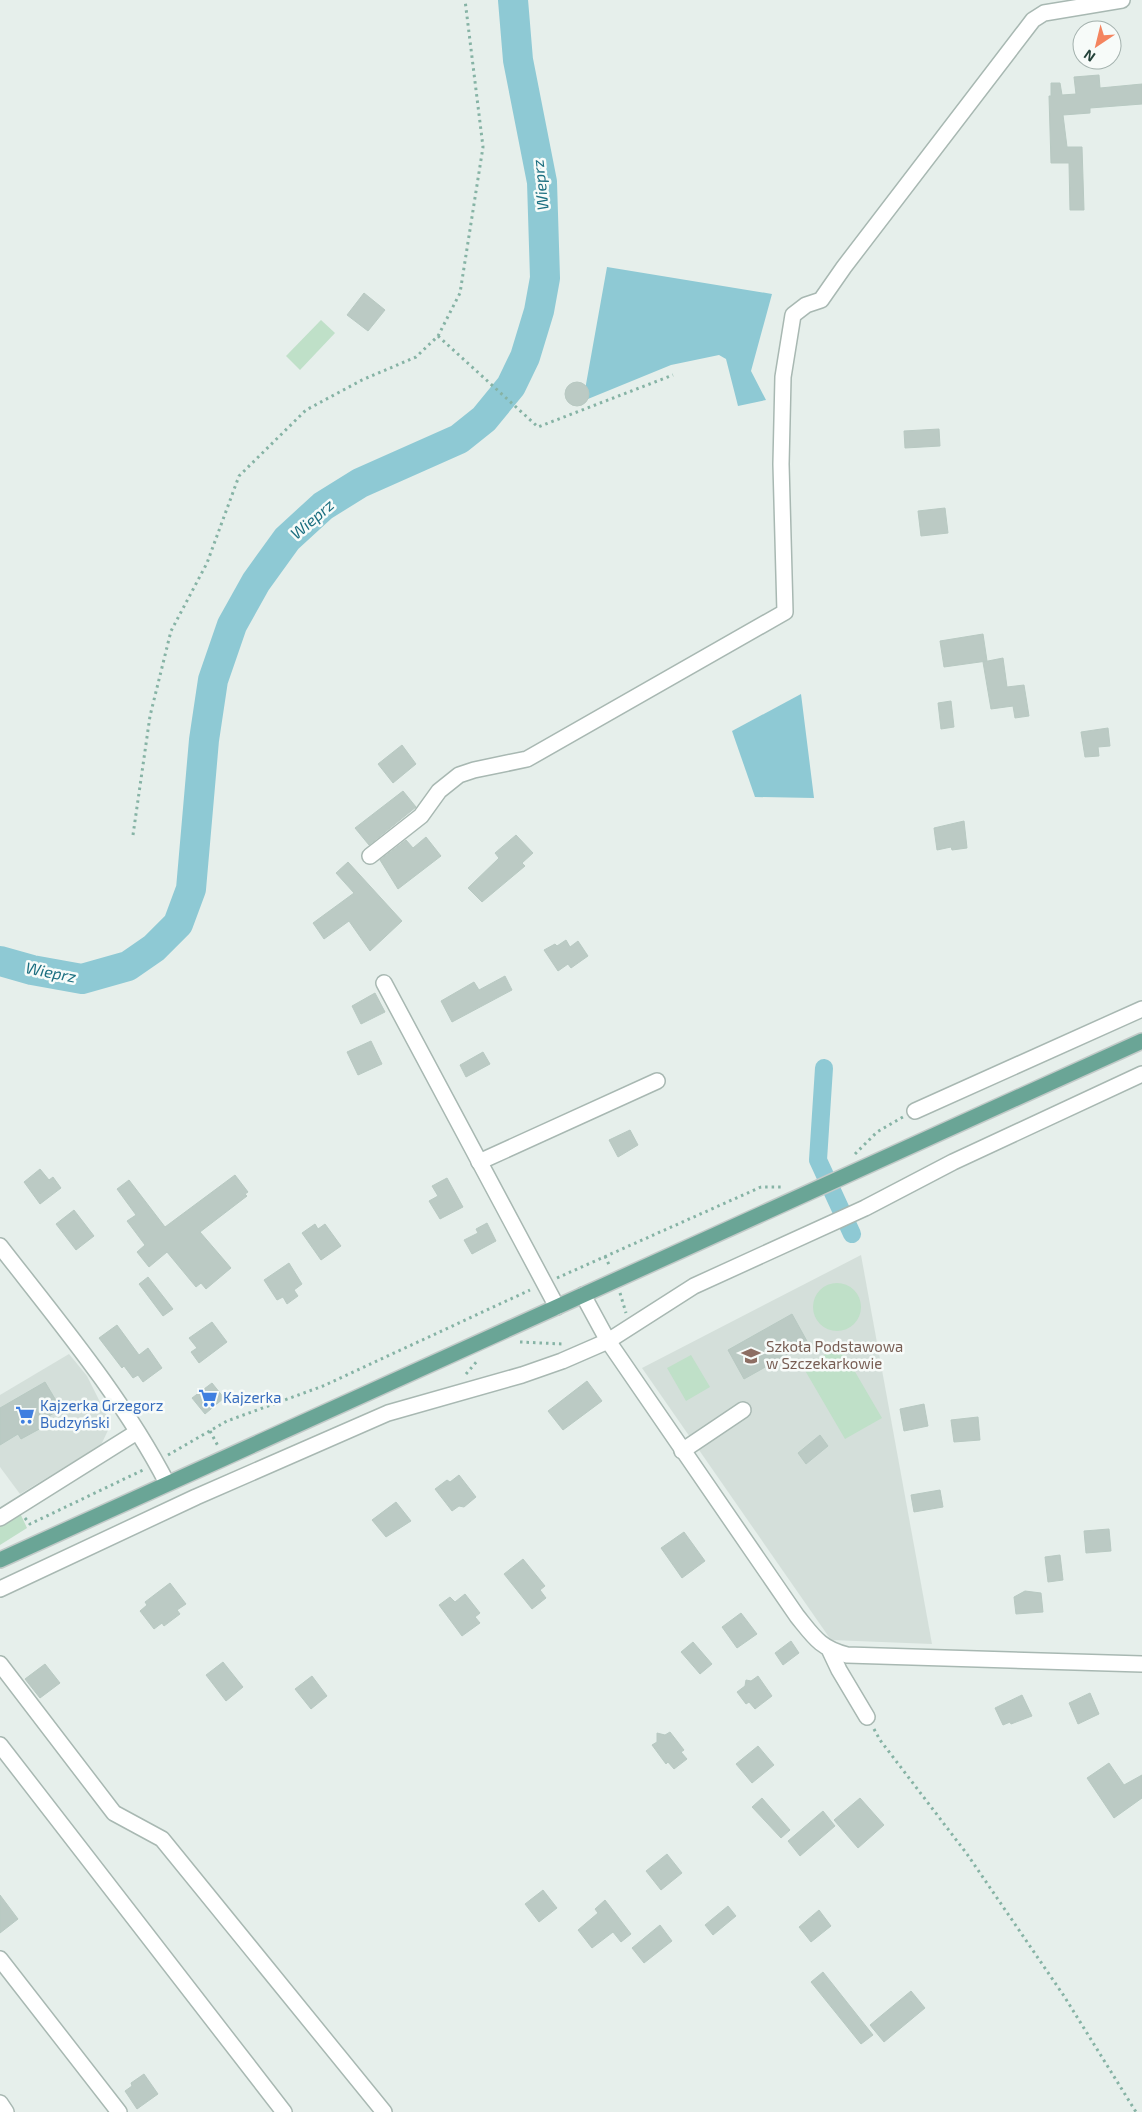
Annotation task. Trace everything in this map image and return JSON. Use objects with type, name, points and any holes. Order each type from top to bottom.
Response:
[{"type":"main road","points":[[0,1560],[1142,1041]]},
{"type":"street","points":[[370,856],[421,816],[439,791],[459,774],[527,759],[785,612],[781,464],[783,377],[793,315],[806,305],[821,300],[844,266],[1033,20],[1044,14],[1122,0]]},
{"type":"street","points":[[384,983],[557,1306]]},
{"type":"street","points":[[915,1111],[1142,1009]]},
{"type":"street","points":[[0,1588],[196,1497],[388,1413],[522,1374],[608,1341],[694,1286],[865,1208],[953,1162],[1142,1074]]},
{"type":"street","points":[[479,1162],[657,1080]]},
{"type":"street","points":[[0,1246],[86,1359],[123,1403],[137,1432],[167,1483]]},
{"type":"street","points":[[583,1295],[608,1341],[682,1451],[797,1616],[818,1643],[830,1650],[847,1655],[1142,1664]]},
{"type":"street","points":[[682,1451],[743,1410]]},
{"type":"street","points":[[0,1518],[137,1432]]},
{"type":"street","points":[[830,1650],[839,1670],[868,1717]]},
{"type":"street","points":[[0,1664],[114,1813],[162,1840],[384,2112]]},
{"type":"street","points":[[0,1745],[284,2112]]},
{"type":"street","points":[[0,1959],[118,2112]]},
{"type":"street","points":[[0,2103],[6,2112]]},
{"type":"path","points":[[133,835],[150,716],[171,631],[207,563],[239,476],[306,410],[362,380],[416,356],[438,336],[460,293],[483,148],[465,0]]},
{"type":"path","points":[[438,336],[538,427],[673,375]]},
{"type":"path","points":[[851,1157],[876,1132],[915,1111]]},
{"type":"path","points":[[18,1507],[30,1524],[146,1469],[144,1464],[156,1462],[227,1421],[323,1386],[605,1256],[761,1188],[787,1187]]},
{"type":"path","points":[[605,1256],[612,1272]]},
{"type":"path","points":[[619,1287],[626,1314],[632,1325]]},
{"type":"path","points":[[513,1345],[522,1342],[579,1344],[585,1351]]},
{"type":"path","points":[[466,1375],[478,1360],[486,1357]]},
{"type":"path","points":[[868,1717],[880,1740],[967,1854],[1064,1996],[1136,2112]]},
{"type":"shaded area","points":[[861,1255],[932,1644],[831,1640],[642,1368]]},
{"type":"shaded area","points":[[69,1354],[87,1376],[111,1424],[101,1445],[20,1494],[0,1467],[0,1395]]},
{"type":"green space","points":[[321,320],[335,333],[300,370],[286,356]]},
{"type":"green space","points":[[832,1283],[842,1283],[854,1290],[861,1302],[861,1312],[854,1324],[842,1331],[832,1331],[824,1327],[817,1320],[813,1312],[813,1302],[817,1294],[824,1287]]},
{"type":"green space","points":[[840,1346],[882,1418],[845,1439],[803,1367]]},
{"type":"green space","points":[[691,1355],[710,1387],[686,1401],[667,1368]]},
{"type":"green space","points":[[20,1513],[27,1528],[0,1545],[0,1526]]},
{"type":"water","points":[[607,267],[772,294],[751,371],[766,400],[738,406],[726,359],[719,355],[671,365],[583,401]]},
{"type":"water","points":[[801,694],[814,798],[755,797],[732,731]]},
{"type":"building","points":[[1099,75],[1100,88],[1142,84],[1142,104],[1090,108],[1090,113],[1063,115],[1067,147],[1082,147],[1084,210],[1070,210],[1069,163],[1051,163],[1049,96],[1051,96],[1051,83],[1060,83],[1062,95],[1076,94],[1074,77]]},
{"type":"building","points":[[364,293],[385,310],[368,331],[347,315]]},
{"type":"building","points":[[577,382],[582,383],[588,389],[588,399],[582,405],[577,406],[572,405],[566,399],[565,394],[566,389],[572,383]]},
{"type":"building","points":[[939,429],[940,446],[905,448],[904,431]]},
{"type":"building","points":[[945,508],[948,533],[921,536],[918,511]]},
{"type":"building","points":[[983,634],[987,661],[944,667],[940,641]]},
{"type":"building","points":[[1003,658],[1007,687],[1024,685],[1029,716],[1015,718],[1013,706],[991,709],[983,662]]},
{"type":"building","points":[[951,701],[954,727],[941,729],[938,703]]},
{"type":"building","points":[[1108,728],[1110,746],[1098,747],[1099,756],[1085,757],[1081,732]]},
{"type":"building","points":[[402,745],[416,764],[393,783],[378,764]]},
{"type":"building","points":[[403,791],[416,807],[369,845],[355,828]]},
{"type":"building","points":[[964,821],[967,848],[952,850],[951,847],[937,850],[934,828]]},
{"type":"building","points":[[516,835],[533,853],[522,863],[525,866],[482,902],[468,888],[499,858],[495,853]]},
{"type":"building","points":[[426,837],[441,856],[398,889],[380,860],[406,840],[413,848]]},
{"type":"building","points":[[348,862],[402,921],[370,951],[349,921],[324,939],[313,923],[354,893],[336,873]]},
{"type":"building","points":[[566,940],[570,947],[578,941],[588,956],[571,968],[568,964],[558,971],[544,950],[555,944],[557,946]]},
{"type":"building","points":[[505,976],[512,990],[452,1022],[441,1001],[474,982],[479,990]]},
{"type":"building","points":[[375,993],[385,1012],[361,1024],[352,1006]]},
{"type":"building","points":[[371,1041],[382,1064],[358,1075],[347,1052]]},
{"type":"building","points":[[483,1052],[490,1064],[466,1077],[460,1065]]},
{"type":"building","points":[[630,1130],[638,1145],[618,1157],[609,1140]]},
{"type":"building","points":[[40,1169],[49,1180],[53,1177],[61,1188],[40,1204],[24,1182]]},
{"type":"building","points":[[235,1175],[248,1192],[245,1194],[247,1196],[200,1232],[231,1268],[206,1289],[201,1283],[196,1287],[167,1252],[149,1267],[137,1252],[145,1245],[127,1221],[136,1215],[117,1189],[129,1180],[165,1227]]},
{"type":"building","points":[[447,1178],[463,1207],[440,1219],[429,1201],[438,1196],[432,1186]]},
{"type":"building","points":[[74,1210],[94,1236],[76,1250],[56,1224]]},
{"type":"building","points":[[487,1223],[496,1241],[472,1254],[464,1240],[478,1233],[476,1229]]},
{"type":"building","points":[[315,1224],[318,1229],[325,1224],[341,1246],[321,1260],[302,1233]]},
{"type":"building","points":[[289,1263],[302,1284],[294,1290],[298,1296],[287,1304],[283,1297],[277,1300],[264,1280]]},
{"type":"building","points":[[148,1277],[173,1309],[163,1316],[139,1284]]},
{"type":"building","points":[[792,1314],[808,1343],[744,1379],[728,1350]]},
{"type":"building","points":[[212,1322],[227,1342],[199,1363],[191,1352],[197,1348],[189,1338]]},
{"type":"building","points":[[117,1325],[139,1355],[148,1348],[162,1368],[143,1382],[138,1375],[133,1378],[124,1366],[122,1368],[99,1338]]},
{"type":"building","points":[[587,1381],[602,1401],[563,1430],[548,1411]]},
{"type":"building","name":"Kajzerka Grzegorz Budzyński","points":[[45,1382],[61,1409],[40,1421],[43,1427],[21,1439],[18,1434],[0,1445],[0,1408]]},
{"type":"building","name":"Kajzerka","points":[[212,1383],[224,1398],[205,1414],[192,1398]]},
{"type":"building","points":[[924,1404],[928,1426],[904,1431],[900,1409]]},
{"type":"building","points":[[978,1417],[980,1440],[954,1442],[951,1420]]},
{"type":"building","points":[[820,1435],[828,1446],[806,1464],[798,1453]]},
{"type":"building","points":[[459,1475],[476,1497],[464,1507],[459,1506],[452,1511],[435,1489],[447,1480],[450,1482]]},
{"type":"building","points":[[940,1490],[943,1507],[914,1512],[911,1495]]},
{"type":"building","points":[[396,1502],[411,1521],[386,1537],[372,1520]]},
{"type":"building","points":[[1109,1529],[1111,1551],[1086,1553],[1084,1531]]},
{"type":"building","points":[[684,1532],[705,1561],[682,1578],[661,1548]]},
{"type":"building","points":[[1060,1555],[1063,1580],[1048,1582],[1045,1557]]},
{"type":"building","points":[[523,1559],[545,1586],[540,1590],[546,1598],[532,1609],[504,1574]]},
{"type":"building","points":[[170,1583],[186,1604],[177,1610],[180,1614],[164,1626],[162,1623],[154,1629],[140,1611],[147,1605],[145,1602]]},
{"type":"building","points":[[1025,1591],[1041,1593],[1043,1612],[1016,1614],[1014,1597]]},
{"type":"building","points":[[465,1594],[480,1613],[475,1617],[480,1623],[462,1636],[439,1605],[450,1597],[455,1602]]},
{"type":"building","points":[[741,1613],[757,1634],[737,1648],[722,1627]]},
{"type":"building","points":[[791,1641],[799,1653],[783,1665],[775,1653]]},
{"type":"building","points":[[693,1642],[712,1664],[700,1674],[681,1652]]},
{"type":"building","points":[[223,1662],[243,1687],[226,1701],[206,1675]]},
{"type":"building","points":[[45,1664],[60,1683],[40,1698],[25,1679]]},
{"type":"building","points":[[312,1676],[327,1696],[311,1709],[295,1689]]},
{"type":"building","points":[[758,1676],[772,1696],[755,1709],[749,1702],[746,1704],[737,1692],[745,1686],[746,1680],[751,1681]]},
{"type":"building","points":[[1090,1693],[1099,1714],[1078,1724],[1069,1703]]},
{"type":"building","points":[[1022,1695],[1032,1716],[1003,1725],[995,1708]]},
{"type":"building","points":[[670,1732],[684,1750],[681,1752],[687,1759],[674,1769],[668,1762],[666,1764],[652,1745],[657,1742],[657,1733],[665,1735]]},
{"type":"building","points":[[758,1746],[774,1765],[752,1783],[736,1764]]},
{"type":"building","points":[[1109,1763],[1124,1785],[1142,1775],[1142,1798],[1114,1818],[1087,1778]]},
{"type":"building","points":[[762,1798],[790,1830],[781,1838],[752,1807]]},
{"type":"building","points":[[860,1798],[884,1825],[858,1848],[834,1820]]},
{"type":"building","points":[[823,1811],[835,1826],[800,1856],[788,1841]]},
{"type":"building","points":[[667,1854],[682,1873],[661,1890],[646,1871]]},
{"type":"building","points":[[543,1890],[557,1908],[539,1922],[525,1904]]},
{"type":"building","points":[[0,1895],[18,1919],[0,1933]]},
{"type":"building","points":[[605,1900],[631,1934],[621,1942],[613,1932],[592,1948],[578,1930],[598,1913],[595,1909]]},
{"type":"building","points":[[728,1906],[736,1916],[713,1935],[705,1925]]},
{"type":"building","points":[[819,1910],[831,1926],[811,1942],[799,1927]]},
{"type":"building","points":[[660,1925],[672,1941],[644,1963],[632,1948]]},
{"type":"building","points":[[823,1972],[873,2035],[861,2044],[811,1982]]},
{"type":"building","points":[[911,1991],[925,2008],[884,2042],[870,2025]]},
{"type":"building","points":[[144,2074],[158,2094],[137,2109],[125,2091],[132,2086],[131,2083]]},
{"type":"waterway","name":"Wieprz","points":[[0,961],[32,970],[82,979],[128,966],[154,948],[178,924],[191,889],[204,740],[213,680],[232,625],[256,582],[287,539],[323,506],[360,483],[459,439],[484,419],[511,386],[525,357],[539,311],[545,278],[542,182],[518,60],[513,0]]},
{"type":"waterway","points":[[824,1068],[818,1160],[852,1234]]},
{"type":"place","name":"Szkoła Podstawowa w Szczekarkowie","points":[[751,1356]]},
{"type":"place","name":"Kajzerka","points":[[208,1398]]},
{"type":"place","name":"Kajzerka Grzegorz Budzyński","points":[[25,1415]]}]
